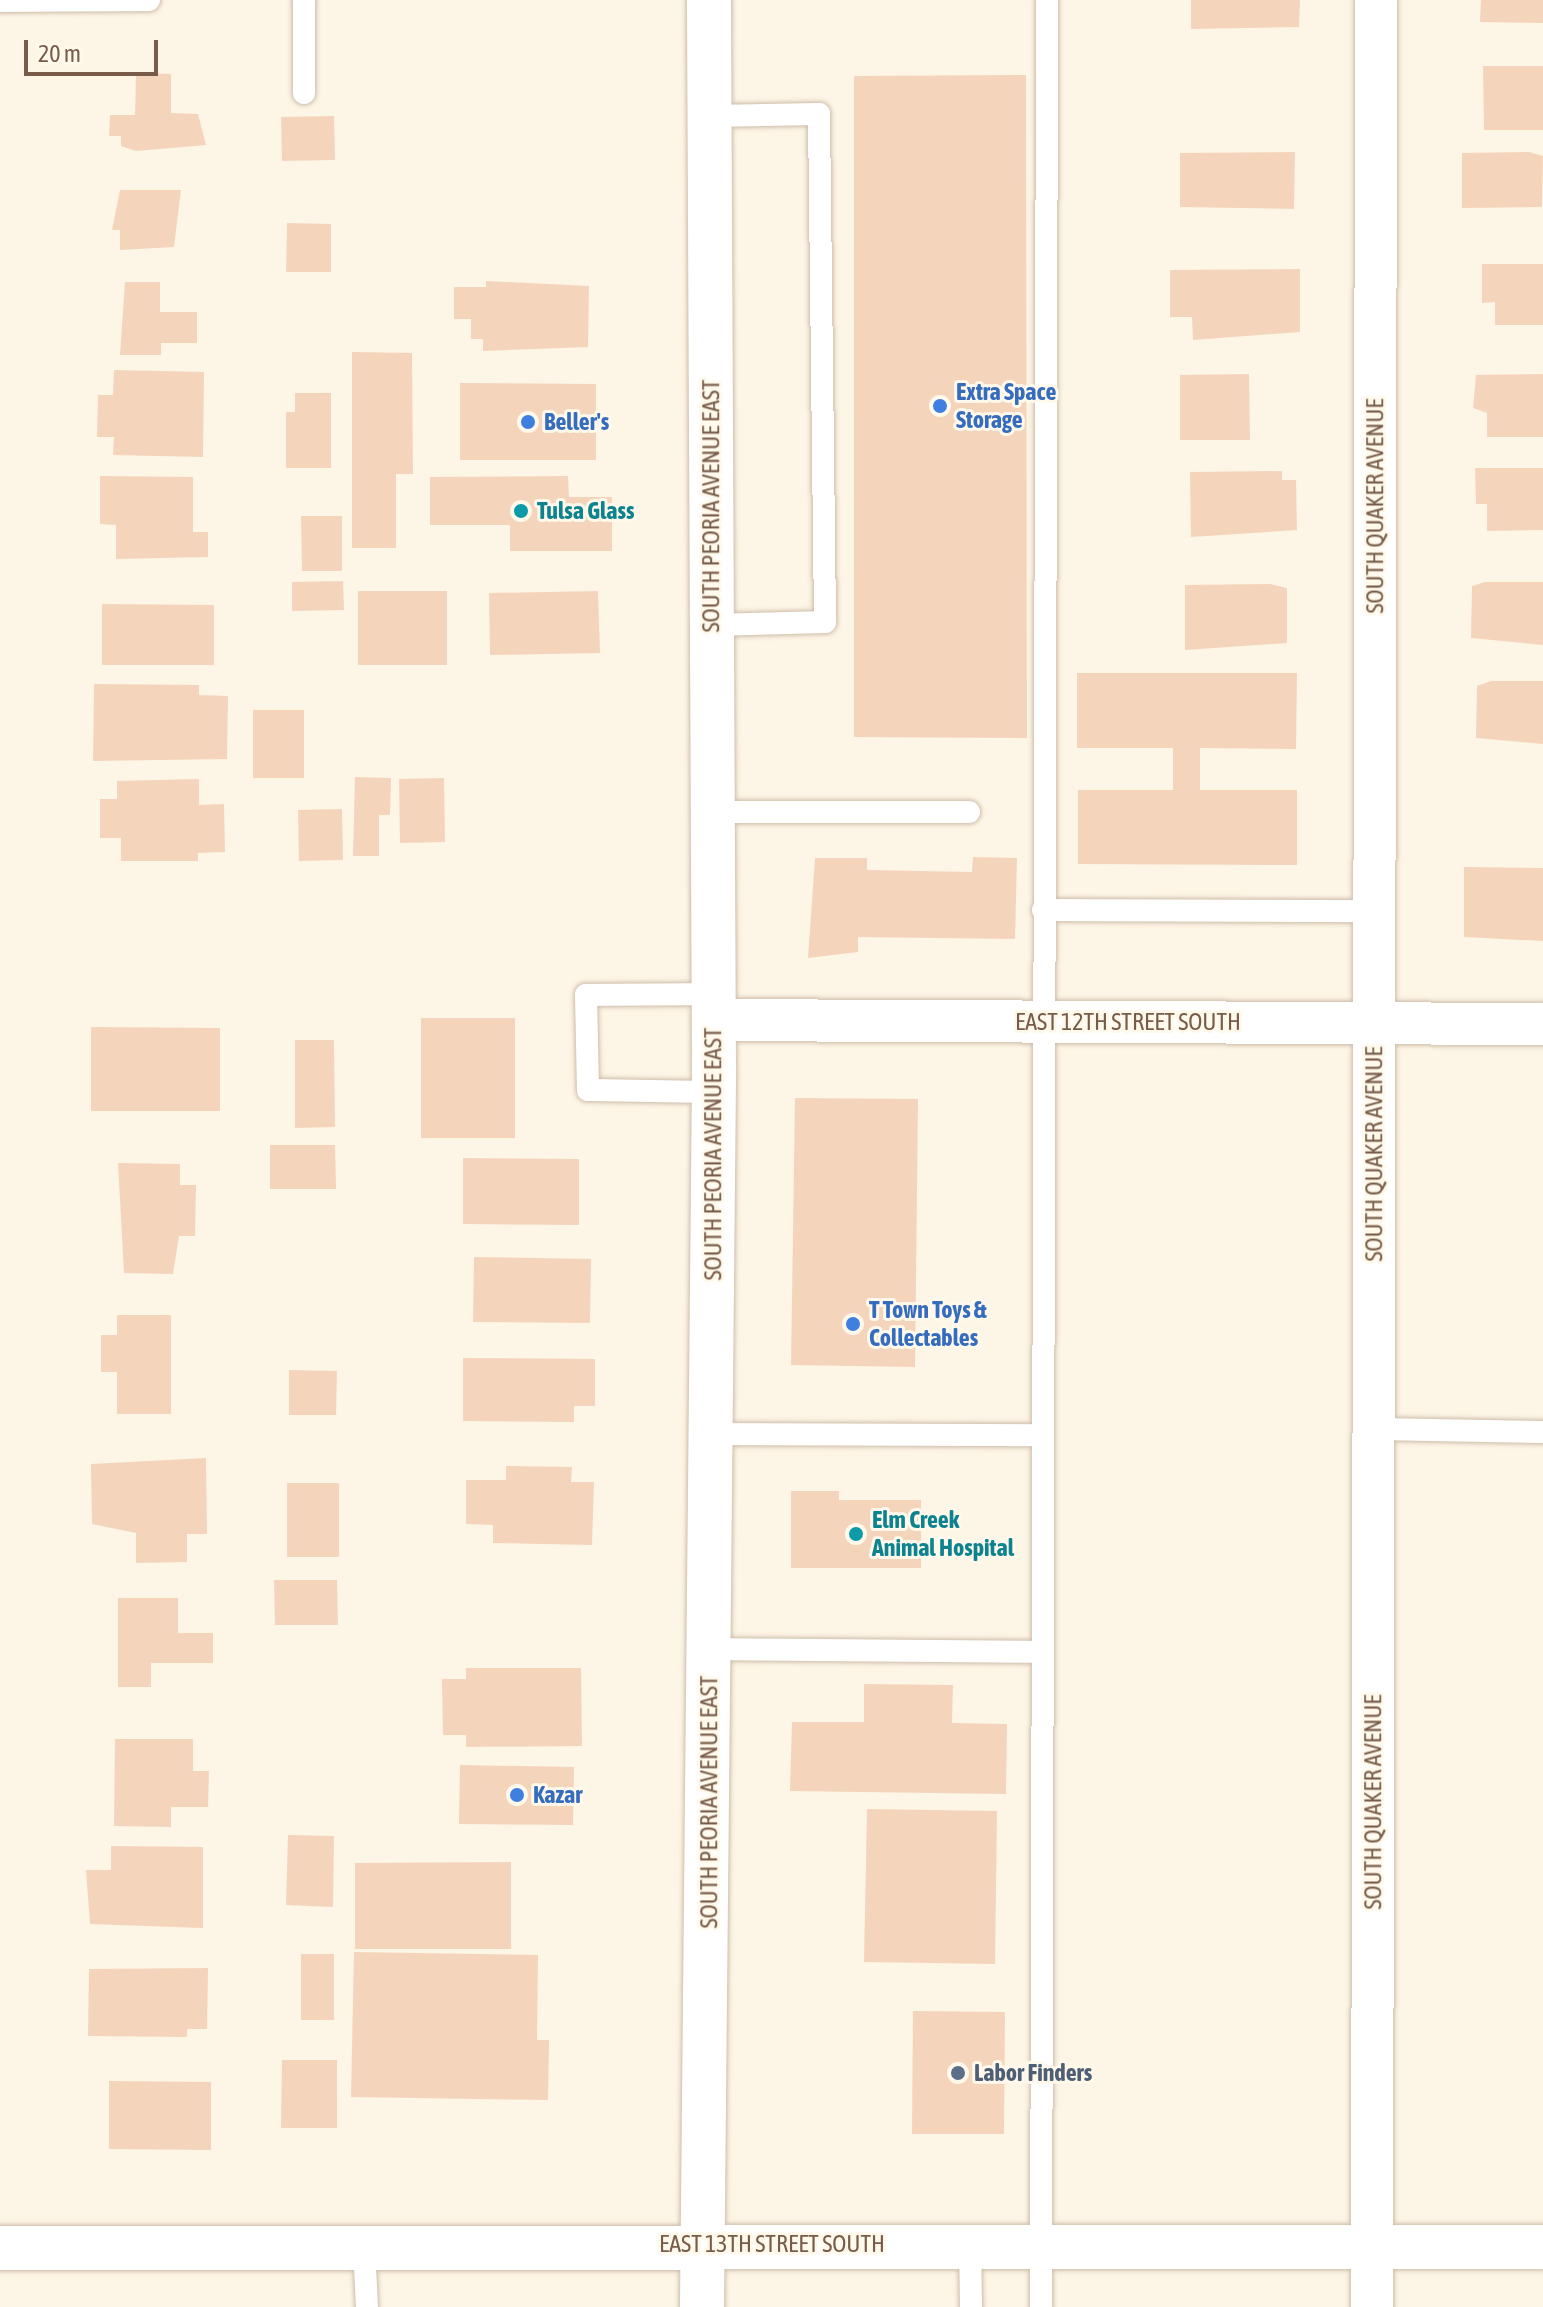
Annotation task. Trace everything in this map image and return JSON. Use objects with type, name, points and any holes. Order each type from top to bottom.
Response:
[{"type":"main road","name":"SOUTH PEORIA AVENUE EAST","points":[[702,2307],[705,2245],[714,1007],[709,0]]},
{"type":"main road","name":"EAST 13TH STREET SOUTH","points":[[0,2248],[1041,2243],[1543,2247]]},
{"type":"street","name":"SOUTH QUAKER AVENUE","points":[[1372,2307],[1376,0]]},
{"type":"street","name":"EAST 12TH STREET SOUTH","points":[[714,1007],[1043,1022],[1543,1024]]},
{"type":"lane","points":[[0,1],[149,0]]},
{"type":"lane","points":[[304,0],[304,93]]},
{"type":"lane","points":[[1041,2307],[1047,0]]},
{"type":"lane","points":[[710,116],[819,114],[825,622],[712,625]]},
{"type":"lane","points":[[713,812],[969,812]]},
{"type":"lane","points":[[1043,910],[1374,911]]},
{"type":"lane","points":[[713,1092],[588,1090],[586,995],[714,1007]]},
{"type":"lane","points":[[1374,1429],[1543,1432]]},
{"type":"lane","points":[[711,1434],[1041,1435]]},
{"type":"lane","points":[[710,1649],[1042,1652]]},
{"type":"lane","points":[[970,2244],[971,2307]]},
{"type":"lane","points":[[364,2246],[367,2307]]},
{"type":"building","points":[[1191,0],[1300,0],[1299,27],[1191,29]]},
{"type":"building","points":[[1481,0],[1543,0],[1543,23],[1480,22]]},
{"type":"building","points":[[1483,66],[1543,66],[1543,130],[1484,130]]},
{"type":"building","points":[[136,74],[171,74],[171,113],[198,114],[206,145],[136,151],[121,146],[121,136],[109,136],[110,115],[135,115]]},
{"type":"building","name":"Extra Space Storage","points":[[1026,75],[1027,738],[854,737],[854,76]]},
{"type":"building","points":[[334,116],[335,160],[282,161],[281,117]]},
{"type":"building","points":[[1295,152],[1294,209],[1180,207],[1180,153]]},
{"type":"building","points":[[1529,152],[1543,156],[1542,207],[1462,208],[1462,153]]},
{"type":"building","points":[[120,190],[181,190],[174,247],[120,250],[120,230],[112,230]]},
{"type":"building","points":[[287,223],[331,224],[331,272],[286,272]]},
{"type":"building","points":[[1482,264],[1543,264],[1543,325],[1495,325],[1495,302],[1482,303]]},
{"type":"building","points":[[1300,269],[1300,332],[1193,340],[1192,317],[1170,317],[1170,270]]},
{"type":"building","points":[[486,281],[589,286],[588,347],[483,351],[483,339],[471,339],[471,319],[454,319],[454,287],[486,287]]},
{"type":"building","points":[[125,282],[160,282],[160,312],[197,312],[197,343],[161,343],[161,355],[120,355]]},
{"type":"building","points":[[352,352],[412,353],[413,474],[396,474],[396,548],[352,548]]},
{"type":"building","points":[[114,370],[204,372],[203,457],[113,455],[114,437],[97,437],[98,395],[113,395]]},
{"type":"building","points":[[1249,374],[1250,440],[1180,440],[1180,375]]},
{"type":"building","points":[[1543,374],[1543,437],[1487,437],[1487,413],[1473,408],[1476,375]]},
{"type":"building","name":"Beller's","points":[[460,383],[596,384],[596,460],[460,460]]},
{"type":"building","points":[[295,393],[331,393],[331,468],[286,468],[286,412],[295,412]]},
{"type":"building","points":[[1475,468],[1543,468],[1543,530],[1487,531],[1487,504],[1476,504]]},
{"type":"building","points":[[1282,471],[1282,480],[1296,480],[1297,530],[1191,537],[1190,472]]},
{"type":"building","points":[[100,476],[193,477],[193,532],[208,532],[208,557],[116,559],[116,525],[100,524]]},
{"type":"building","name":"Tulsa Glass","points":[[568,476],[569,497],[612,497],[612,551],[510,551],[510,525],[430,525],[430,477]]},
{"type":"building","points":[[301,516],[342,516],[342,571],[302,571]]},
{"type":"building","points":[[343,581],[344,610],[292,611],[292,582]]},
{"type":"building","points":[[1485,582],[1543,582],[1543,645],[1471,638],[1472,586]]},
{"type":"building","points":[[1270,584],[1287,588],[1287,643],[1185,650],[1185,585]]},
{"type":"building","points":[[358,591],[447,591],[447,665],[358,665]]},
{"type":"building","points":[[598,591],[600,653],[490,655],[489,593]]},
{"type":"building","points":[[102,604],[214,605],[214,665],[102,665]]},
{"type":"building","points":[[1077,673],[1297,673],[1296,749],[1200,748],[1200,790],[1297,790],[1297,865],[1078,864],[1078,790],[1173,790],[1173,748],[1077,748]]},
{"type":"building","points":[[1491,681],[1543,681],[1543,744],[1476,738],[1477,686]]},
{"type":"building","points":[[94,684],[199,685],[199,695],[228,696],[227,759],[93,761]]},
{"type":"building","points":[[253,710],[304,710],[304,778],[253,778]]},
{"type":"building","points":[[355,777],[391,778],[390,815],[379,815],[379,856],[353,856]]},
{"type":"building","points":[[444,778],[445,842],[400,843],[399,779]]},
{"type":"building","points":[[199,779],[199,805],[224,804],[225,852],[198,853],[198,861],[121,861],[121,838],[100,838],[100,799],[117,799],[117,781]]},
{"type":"building","points":[[342,809],[343,860],[299,861],[298,810]]},
{"type":"building","points":[[973,857],[1017,858],[1015,939],[858,937],[858,952],[808,958],[815,858],[867,858],[867,870],[972,872]]},
{"type":"building","points":[[1464,867],[1543,868],[1543,941],[1464,937]]},
{"type":"building","points":[[421,1018],[515,1018],[515,1138],[421,1138]]},
{"type":"building","points":[[91,1027],[220,1028],[220,1111],[91,1111]]},
{"type":"building","points":[[295,1040],[334,1040],[335,1127],[295,1128]]},
{"type":"building","points":[[795,1098],[918,1099],[915,1367],[791,1365]]},
{"type":"building","points":[[270,1145],[335,1145],[336,1189],[270,1189]]},
{"type":"building","points":[[463,1158],[579,1159],[579,1225],[463,1224]]},
{"type":"building","points":[[118,1163],[180,1164],[180,1185],[196,1185],[195,1236],[179,1236],[173,1274],[124,1273]]},
{"type":"building","points":[[474,1257],[591,1259],[590,1323],[473,1322]]},
{"type":"building","points":[[117,1315],[171,1315],[171,1414],[117,1414],[117,1372],[101,1372],[101,1335],[117,1335]]},
{"type":"building","points":[[463,1358],[595,1359],[595,1406],[574,1406],[574,1422],[463,1421]]},
{"type":"building","points":[[289,1370],[337,1371],[336,1415],[289,1415]]},
{"type":"building","points":[[206,1458],[207,1534],[187,1534],[187,1562],[136,1563],[136,1533],[92,1524],[91,1464]]},
{"type":"building","points":[[506,1466],[572,1467],[571,1482],[594,1482],[592,1545],[493,1543],[493,1525],[466,1524],[466,1480],[506,1480]]},
{"type":"building","points":[[287,1483],[339,1483],[339,1557],[287,1557]]},
{"type":"building","name":"Elm Creek Animal Hospital","points":[[791,1491],[839,1491],[839,1500],[921,1500],[921,1568],[791,1568]]},
{"type":"building","points":[[274,1580],[337,1580],[338,1625],[275,1625]]},
{"type":"building","points":[[118,1598],[178,1598],[178,1633],[213,1633],[213,1663],[151,1663],[151,1687],[118,1687]]},
{"type":"building","points":[[466,1668],[581,1668],[582,1746],[466,1747],[466,1735],[443,1735],[442,1679],[466,1679]]},
{"type":"building","points":[[864,1684],[953,1685],[952,1723],[1007,1724],[1006,1794],[790,1791],[792,1722],[864,1722]]},
{"type":"building","points":[[115,1739],[193,1739],[193,1771],[209,1771],[208,1807],[171,1807],[171,1827],[114,1826]]},
{"type":"building","name":"Kazar","points":[[460,1765],[574,1767],[573,1825],[459,1824]]},
{"type":"building","points":[[867,1809],[997,1811],[995,1964],[864,1962]]},
{"type":"building","points":[[288,1835],[334,1836],[333,1907],[286,1905]]},
{"type":"building","points":[[111,1846],[203,1847],[203,1928],[90,1924],[86,1870],[111,1870]]},
{"type":"building","points":[[511,1862],[511,1949],[355,1949],[355,1863]]},
{"type":"building","points":[[354,1952],[538,1955],[537,2040],[549,2040],[548,2100],[351,2097]]},
{"type":"building","points":[[301,1954],[334,1954],[334,2020],[301,2020]]},
{"type":"building","points":[[208,1968],[207,2029],[187,2029],[187,2037],[88,2036],[89,1969]]},
{"type":"building","name":"Labor Finders","points":[[913,2011],[1005,2012],[1004,2134],[912,2134]]},
{"type":"building","points":[[282,2060],[337,2060],[337,2128],[281,2128]]},
{"type":"building","points":[[109,2081],[211,2082],[211,2150],[109,2149]]},
{"type":"place","name":"Extra Space Storage","points":[[940,406]]},
{"type":"place","name":"Beller's","points":[[528,422]]},
{"type":"place","name":"Tulsa Glass","points":[[521,511]]},
{"type":"place","name":"T Town Toys & Collectables","points":[[853,1324]]},
{"type":"place","name":"Elm Creek Animal Hospital","points":[[856,1534]]},
{"type":"place","name":"Kazar","points":[[517,1795]]},
{"type":"place","name":"Labor Finders","points":[[958,2073]]}]
